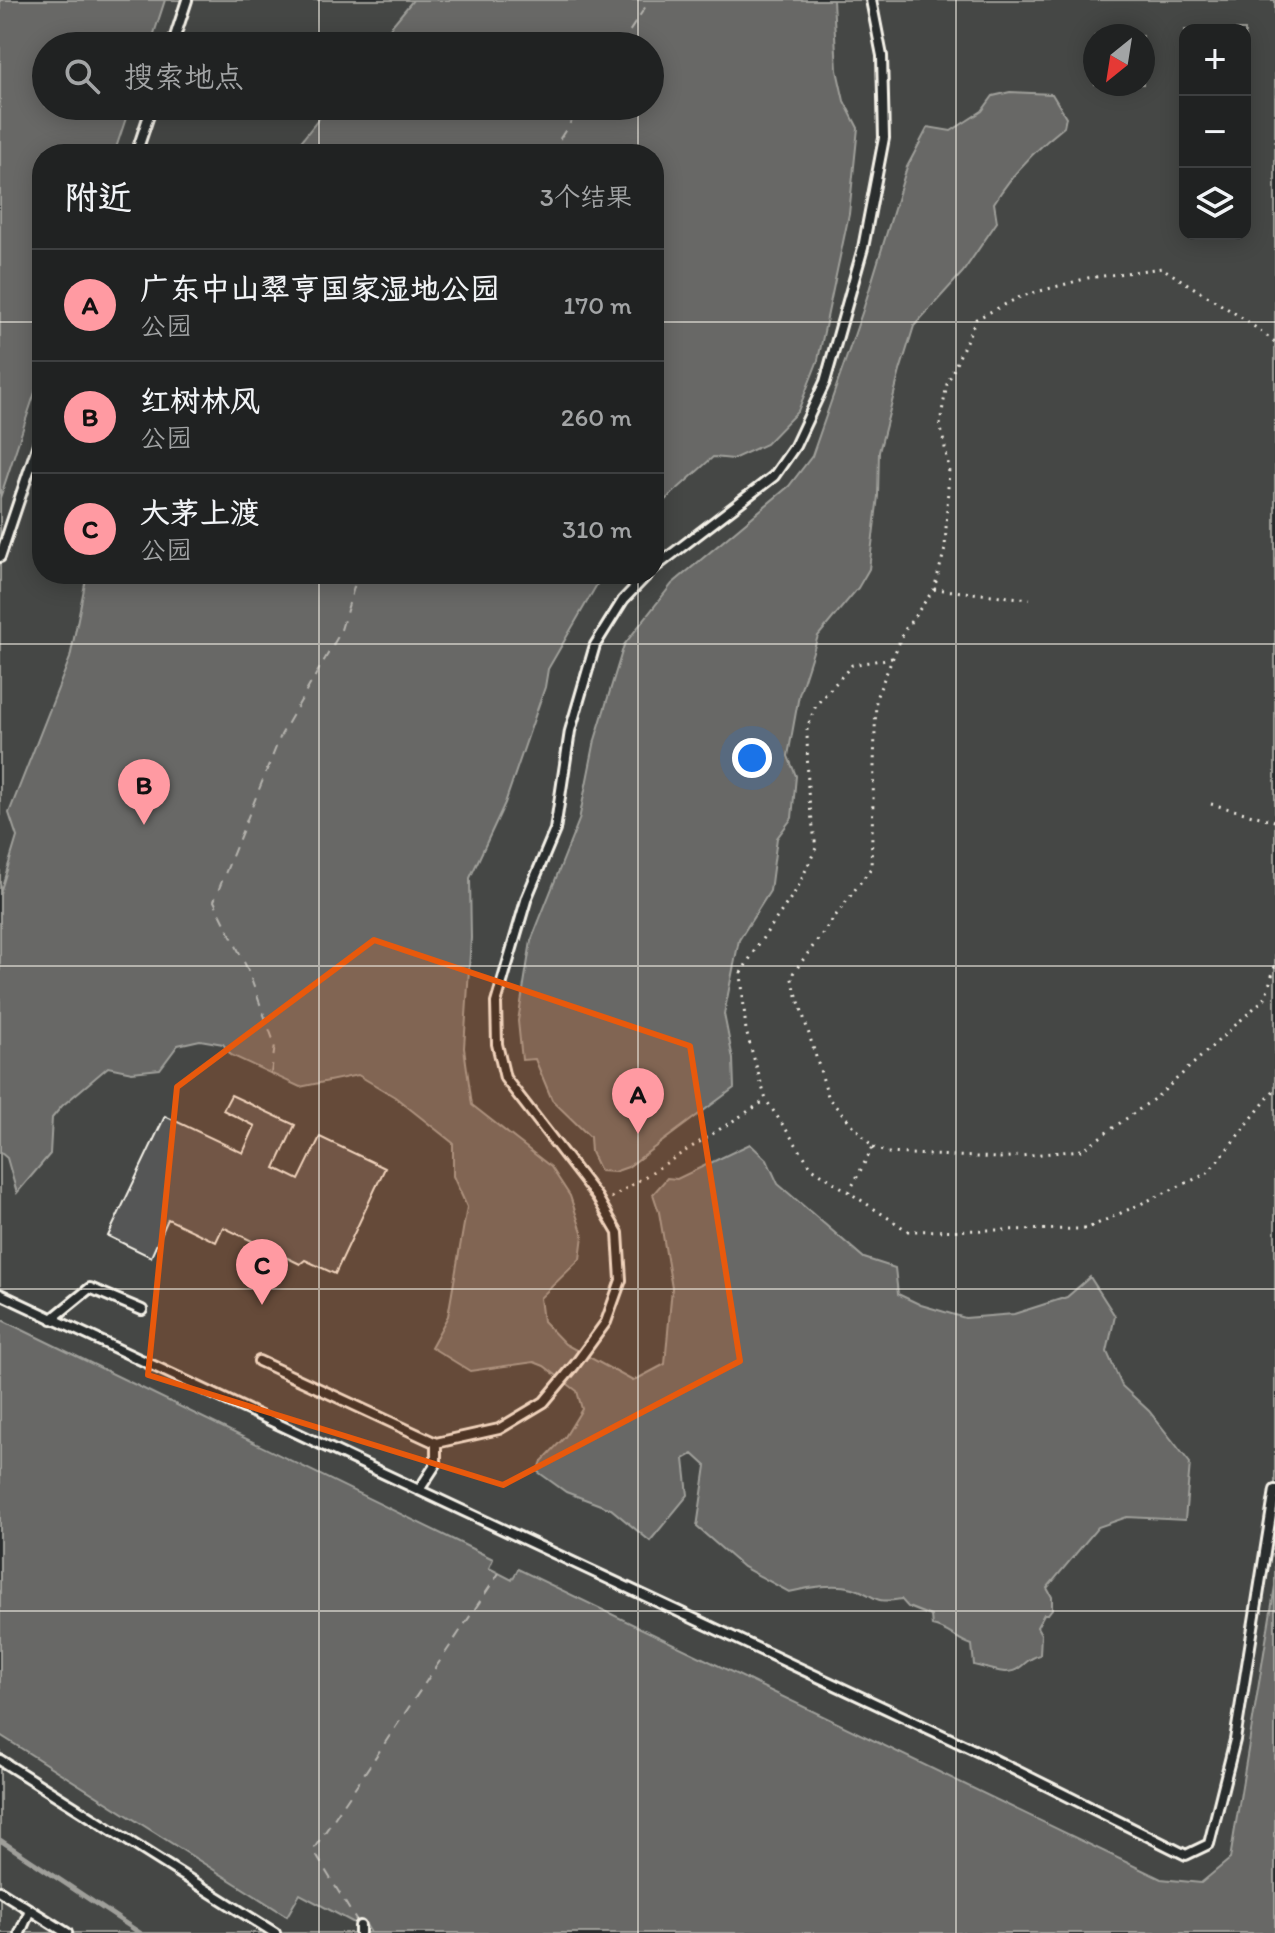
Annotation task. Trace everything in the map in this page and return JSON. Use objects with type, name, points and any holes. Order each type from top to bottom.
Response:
[{"type":"lane","points":[[177,32],[187,0]]},
{"type":"lane","points":[[664,560],[774,476],[795,446],[825,382],[863,248],[884,138],[882,56],[871,0]]},
{"type":"lane","points":[[139,144],[147,120]]},
{"type":"lane","points":[[0,557],[32,462]]},
{"type":"lane","points":[[259,1361],[436,1443],[499,1429],[544,1402],[606,1322],[621,1280],[618,1233],[602,1204],[505,1078],[497,1044],[496,1003],[527,897],[555,830],[570,731],[595,645],[623,600],[638,584]]},
{"type":"lane","points":[[52,1319],[90,1288],[142,1310]]},
{"type":"lane","points":[[0,1294],[419,1490],[520,1541],[985,1755],[1186,1855],[1209,1844],[1231,1755],[1275,1490]]},
{"type":"lane","points":[[419,1490],[436,1464],[436,1443]]},
{"type":"lane","points":[[0,1760],[275,1933]]},
{"type":"lane","points":[[0,1891],[67,1933]]},
{"type":"lane","points":[[20,1933],[30,1910]]},
{"type":"path","points":[[1275,342],[1162,268],[1088,278],[1022,296],[976,319],[947,384],[940,423],[949,468],[945,549],[934,589],[904,631],[876,698],[871,868],[791,976],[829,1099],[873,1147],[887,1153],[1000,1158],[1082,1150],[1158,1096],[1265,998],[1275,966]]},
{"type":"path","points":[[934,589],[1030,599]]},
{"type":"path","points":[[892,658],[852,665],[816,705],[807,728],[808,792],[816,848],[797,889],[741,973],[746,1031],[766,1100],[812,1168],[908,1231],[1086,1229],[1208,1173],[1275,1089]]},
{"type":"path","points":[[1211,804],[1275,821]]},
{"type":"path","points":[[602,1204],[766,1100]]},
{"type":"path","points":[[849,1192],[873,1147]]},
{"type":"highlighted area","points":[[374,940],[690,1046],[740,1361],[503,1485],[148,1375],[177,1087]]},
{"type":"shaded area","points":[[0,0],[1275,0],[1275,1693],[1249,1847],[1179,1933],[0,1933]]},
{"type":"shaded area","points":[[0,0],[165,0],[155,32],[32,32],[32,120],[125,120],[117,144],[32,144],[32,401],[0,498]]},
{"type":"shaded area","points":[[413,0],[833,0],[837,70],[844,101],[858,128],[849,214],[818,360],[798,411],[766,444],[733,459],[713,457],[664,501],[664,144],[299,144],[318,120],[664,120],[664,32],[387,32]]},
{"type":"shaded area","points":[[1010,92],[1052,94],[1066,117],[1064,127],[1009,181],[994,203],[997,222],[963,272],[914,326],[879,452],[878,496],[869,569],[858,588],[818,636],[799,695],[788,756],[796,776],[792,818],[777,838],[770,891],[739,940],[724,1014],[733,1059],[734,1088],[628,1167],[614,1172],[600,1171],[591,1152],[590,1137],[552,1100],[535,1059],[522,1060],[518,1021],[531,941],[579,820],[595,740],[624,645],[672,584],[789,486],[812,456],[863,310],[907,167],[928,127],[951,131],[982,111],[993,96]]},
{"type":"shaded area","points":[[85,584],[597,584],[548,669],[545,687],[505,803],[470,878],[471,938],[464,1048],[472,1105],[551,1167],[570,1196],[583,1235],[580,1259],[540,1298],[543,1321],[565,1344],[633,1381],[665,1364],[672,1288],[653,1194],[667,1178],[677,1179],[750,1144],[767,1160],[778,1184],[864,1258],[895,1268],[898,1294],[921,1305],[965,1318],[1014,1314],[1067,1297],[1090,1277],[1115,1316],[1107,1352],[1122,1386],[1149,1411],[1190,1463],[1185,1520],[1127,1517],[1098,1527],[1047,1588],[1052,1597],[1052,1609],[1044,1614],[1037,1627],[1041,1634],[1040,1655],[1009,1672],[974,1665],[972,1645],[932,1626],[931,1616],[908,1607],[901,1599],[879,1600],[853,1588],[838,1586],[789,1592],[743,1567],[697,1527],[706,1466],[693,1454],[684,1459],[688,1495],[650,1541],[611,1509],[566,1492],[538,1472],[542,1461],[565,1437],[582,1409],[577,1391],[534,1362],[470,1371],[431,1347],[448,1316],[467,1207],[453,1176],[453,1143],[395,1097],[358,1075],[300,1087],[231,1055],[223,1044],[200,1040],[178,1045],[160,1069],[132,1072],[108,1067],[52,1118],[50,1154],[17,1193],[7,1158],[0,1152],[0,893],[17,837],[9,813],[70,658]]},
{"type":"shaded area","points":[[0,1319],[493,1559],[489,1568],[512,1580],[518,1569],[1161,1879],[1201,1883],[1230,1859],[1275,1586],[1275,1933],[371,1933],[365,1923],[360,1926],[300,1894],[287,1916],[0,1735]]},
{"type":"building","points":[[231,1095],[295,1125],[275,1168],[299,1180],[320,1137],[385,1168],[335,1274],[305,1260],[300,1264],[223,1227],[216,1242],[168,1219],[151,1257],[108,1236],[165,1116],[243,1153],[255,1126],[223,1110]]},
{"type":"waterway","points":[[0,1840],[140,1933]]},
{"type":"ferry route","points":[[629,32],[646,6],[645,0]]},
{"type":"ferry route","points":[[556,144],[572,120]]},
{"type":"ferry route","points":[[271,1074],[275,1045],[247,968],[214,901],[281,735],[340,633],[355,584]]},
{"type":"ferry route","points":[[359,1925],[313,1850],[499,1573]]},
{"type":"place","name":"红树林风","points":[[144,825]]},
{"type":"place","name":"广东中山翠亨国家湿地公园","points":[[638,1134]]},
{"type":"place","name":"大茅上渡","points":[[262,1305]]}]
